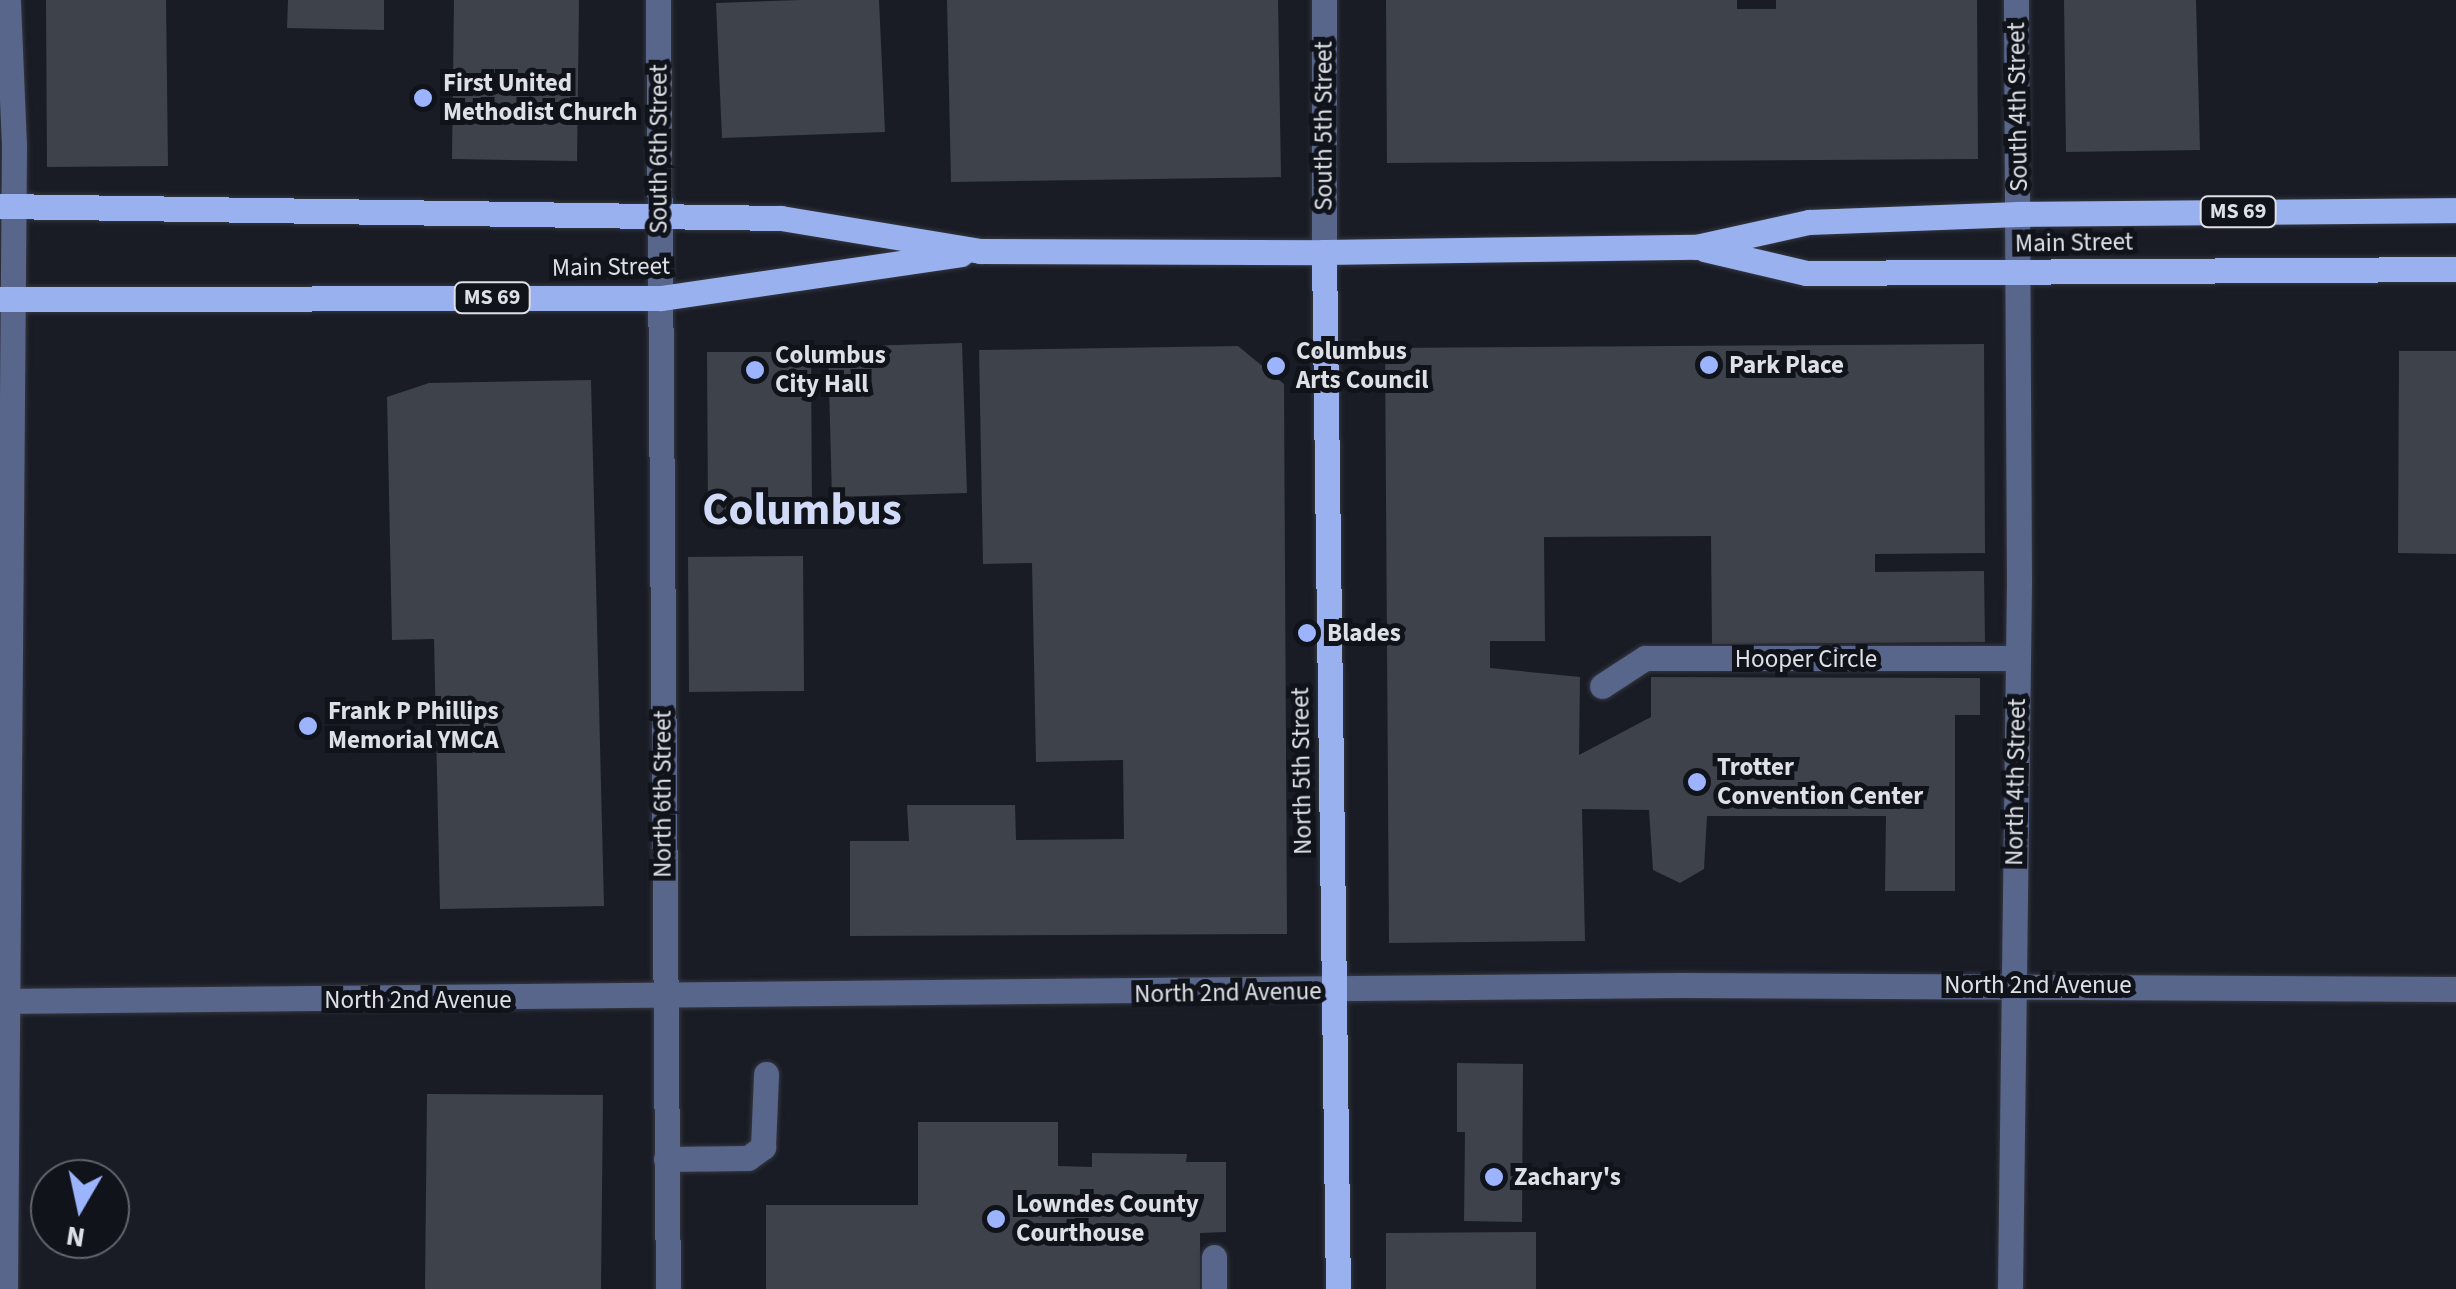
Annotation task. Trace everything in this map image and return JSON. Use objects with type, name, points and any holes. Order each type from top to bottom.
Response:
[{"type":"main road","name":"Main Street","points":[[7,206],[781,218],[980,250],[1324,252],[1696,247],[1809,222],[2019,214],[2456,210]]},
{"type":"main road","name":"Main Street","points":[[1696,247],[1806,274],[2456,269]]},
{"type":"main road","name":"Main Street","points":[[6,299],[660,298],[980,250]]},
{"type":"main road","name":"North 5th Street","points":[[1324,252],[1338,1289]]},
{"type":"street","points":[[5,1289],[8,0]]},
{"type":"street","name":"South 6th Street","points":[[658,0],[660,298]]},
{"type":"street","name":"South 5th Street","points":[[1324,0],[1324,252]]},
{"type":"street","name":"South 4th Street","points":[[2016,0],[2019,274]]},
{"type":"street","name":"North 4th Street","points":[[2010,1289],[2019,274]]},
{"type":"street","name":"North 6th Street","points":[[660,298],[668,1289]]},
{"type":"street","name":"Hooper Circle","points":[[1602,686],[1645,658],[2018,658]]},
{"type":"street","name":"North 2nd Avenue","points":[[3,1002],[664,1000],[2014,984],[2456,989]]},
{"type":"street","points":[[666,1159],[748,1158],[763,1147],[766,1074]]},
{"type":"street","points":[[1214,1257],[1214,1289]]},
{"type":"building","points":[[46,0],[166,0],[168,166],[47,167]]},
{"type":"building","points":[[288,0],[384,0],[384,30],[287,28]]},
{"type":"building","points":[[454,0],[579,0],[577,161],[452,159]]},
{"type":"building","points":[[879,0],[885,132],[722,138],[716,3]]},
{"type":"building","points":[[947,0],[1278,0],[1281,177],[951,182]]},
{"type":"building","points":[[1386,0],[1737,0],[1737,9],[1776,9],[1776,0],[1977,0],[1978,159],[1387,163]]},
{"type":"building","points":[[2064,0],[2196,0],[2200,150],[2066,152]]},
{"type":"building","points":[[962,343],[967,493],[832,497],[828,347]]},
{"type":"building","points":[[1984,344],[1985,553],[1875,554],[1875,572],[1984,571],[1985,642],[1712,644],[1711,536],[1544,537],[1545,641],[1490,641],[1490,668],[1580,677],[1579,755],[1651,717],[1651,677],[1980,678],[1980,715],[1955,715],[1955,891],[1885,891],[1886,816],[1707,816],[1704,869],[1680,883],[1653,870],[1649,810],[1582,809],[1585,941],[1389,943],[1385,348]]},
{"type":"building","points":[[1238,346],[1284,384],[1287,934],[850,936],[850,841],[909,841],[907,805],[1015,805],[1016,840],[1124,839],[1123,760],[1036,762],[1032,563],[983,564],[979,350]]},
{"type":"building","points":[[2399,351],[2456,351],[2456,554],[2398,553]]},
{"type":"building","points":[[707,352],[811,352],[812,515],[708,515]]},
{"type":"building","points":[[591,380],[604,906],[440,909],[434,639],[392,640],[387,397],[429,383]]},
{"type":"building","points":[[803,556],[804,691],[689,692],[688,557]]},
{"type":"building","name":"Zachary's","points":[[1457,1063],[1523,1064],[1522,1222],[1464,1221],[1465,1132],[1457,1132]]},
{"type":"building","points":[[427,1094],[603,1095],[601,1289],[425,1289]]},
{"type":"building","name":"Lowndes County Courthouse","points":[[918,1122],[1058,1122],[1058,1166],[1092,1167],[1092,1153],[1187,1154],[1186,1162],[1226,1162],[1226,1232],[1200,1233],[1200,1289],[766,1289],[766,1205],[918,1205]]},
{"type":"building","points":[[1536,1232],[1536,1289],[1386,1289],[1386,1233]]},
{"type":"place","name":"First United Methodist Church","points":[[423,98]]},
{"type":"place","name":"Park Place","points":[[1709,365]]},
{"type":"place","name":"Columbus Arts Council","points":[[1276,366]]},
{"type":"place","name":"Columbus City Hall","points":[[755,370]]},
{"type":"place","name":"Blades","points":[[1307,633]]},
{"type":"place","name":"Frank P Phillips Memorial YMCA","points":[[308,726]]},
{"type":"place","name":"Trotter Convention Center","points":[[1697,782]]},
{"type":"place","name":"Zachary's","points":[[1494,1177]]},
{"type":"place","name":"Lowndes County Courthouse","points":[[996,1219]]},
{"type":"district","name":"Columbus","points":[[802,511]]}]
